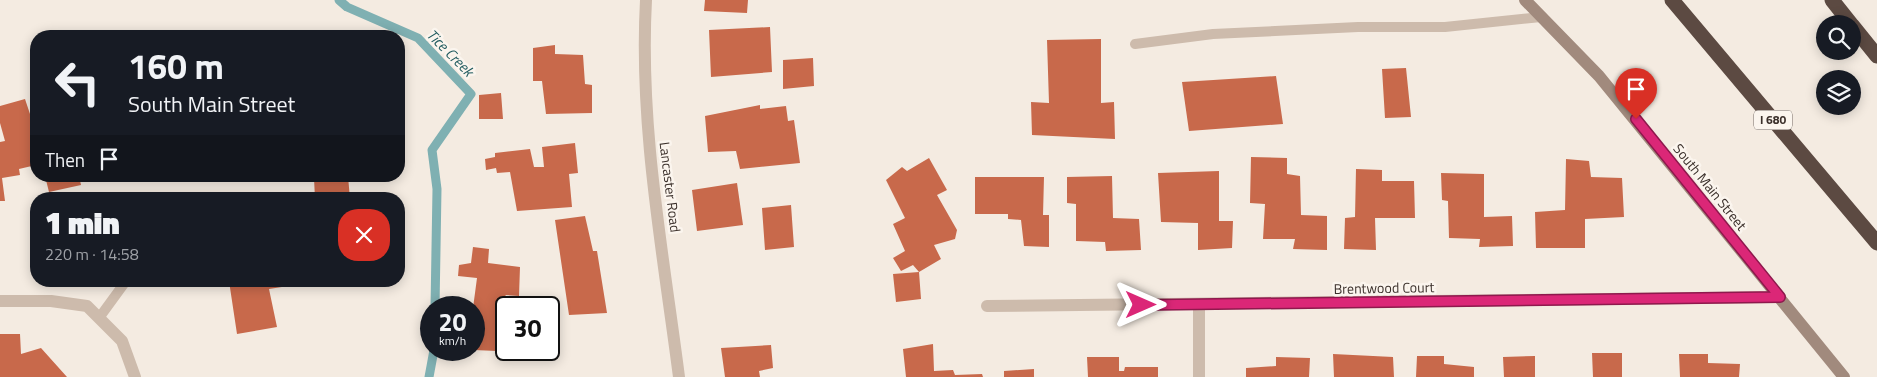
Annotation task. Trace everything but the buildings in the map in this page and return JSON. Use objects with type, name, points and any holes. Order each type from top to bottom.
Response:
[{"type":"highway","name":"I 680","points":[[1672,0],[1877,243]]},
{"type":"highway","points":[[1832,0],[1844,15]]},
{"type":"highway","points":[[1861,36],[1877,56]]},
{"type":"main road","name":"South Main Street","points":[[1525,0],[1599,76],[1844,377]]},
{"type":"street","name":"Lancaster Road","points":[[646,0],[644,41],[646,114],[679,377]]},
{"type":"street","name":"Brentwood Court","points":[[987,306],[1780,297]]},
{"type":"street","points":[[0,301],[51,301],[87,306],[122,341],[135,377]]},
{"type":"street","points":[[1199,304],[1200,377]]},
{"type":"lane","points":[[1135,44],[1213,34],[1358,27],[1445,27],[1541,17]]},
{"type":"lane","points":[[99,318],[122,287]]},
{"type":"waterway","name":"Tice Creek","points":[[339,0],[347,7],[400,30]]},
{"type":"waterway","name":"Tice Creek","points":[[405,32],[418,38],[471,94],[432,150],[437,189],[435,296]]},
{"type":"waterway","name":"Tice Creek","points":[[429,377],[432,361]]},
{"type":"route","points":[[1141,305],[1780,297],[1636,119]]}]
